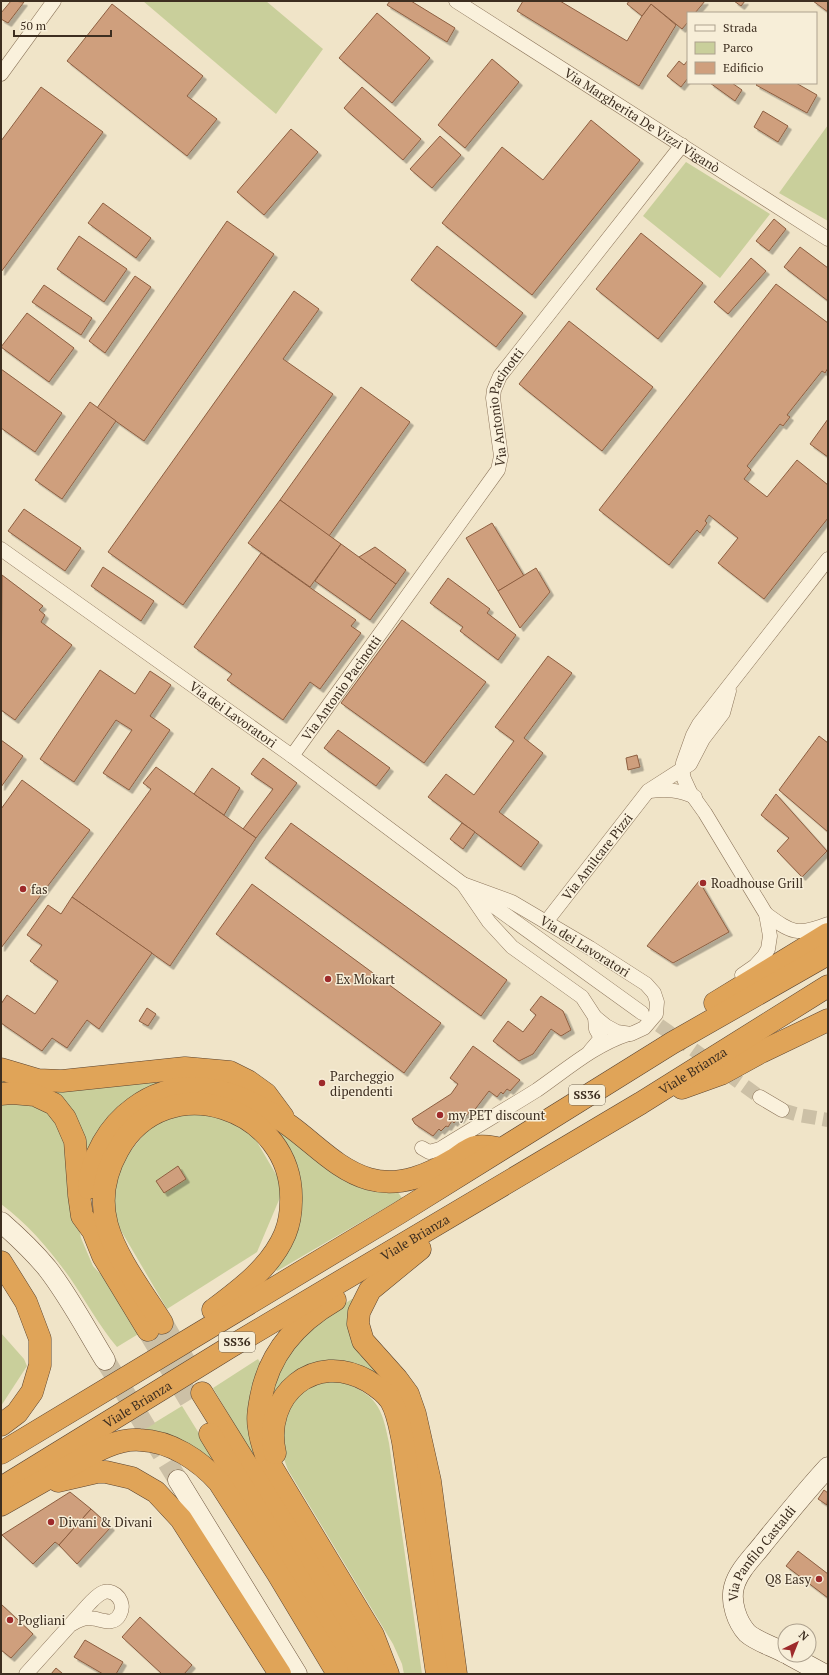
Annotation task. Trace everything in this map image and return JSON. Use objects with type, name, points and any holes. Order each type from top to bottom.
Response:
[{"type":"highway","points":[[672,1043],[718,1000],[828,934]]},
{"type":"highway","name":"SS36","points":[[1,1453],[399,1213],[672,1043],[828,954]]},
{"type":"highway","name":"Viale Brianza","points":[[1,1499],[243,1338],[386,1253],[476,1202],[641,1103],[828,986]]},
{"type":"highway","points":[[775,1019],[828,999]]},
{"type":"highway","points":[[641,1103],[720,1074],[761,1052],[828,1020]]},
{"type":"highway","points":[[1,1069],[38,1080],[62,1081],[185,1068],[230,1072],[248,1081],[266,1094],[289,1126]]},
{"type":"highway","points":[[93,1231],[89,1186],[93,1168],[100,1150],[116,1125],[128,1112],[155,1096],[171,1091],[199,1088],[230,1093],[260,1108],[289,1126],[344,1169],[370,1180],[391,1182],[408,1180],[438,1169],[476,1147],[502,1148]]},
{"type":"highway","points":[[1,1094],[12,1093],[35,1095],[54,1104],[65,1118],[75,1141],[82,1216],[93,1231],[103,1256],[155,1326],[117,1251],[107,1226],[104,1210],[104,1194],[108,1170],[123,1141],[142,1121],[154,1114],[179,1105],[208,1104],[221,1106],[248,1118],[267,1136],[282,1157],[290,1177],[292,1192],[289,1220],[285,1234],[277,1249],[256,1276],[242,1289],[192,1324],[153,1348],[148,1353],[145,1366]]},
{"type":"highway","points":[[388,1674],[373,1635],[268,1461],[258,1426],[258,1412],[263,1389],[273,1362],[292,1333],[310,1316],[442,1235],[476,1202]]},
{"type":"highway","points":[[420,1249],[370,1290],[359,1312],[358,1324],[363,1341],[397,1378],[408,1394],[415,1414],[430,1481],[456,1674]]},
{"type":"highway","points":[[1,1262],[26,1302],[40,1339],[40,1365],[32,1392],[17,1413],[1,1425]]},
{"type":"highway","points":[[288,1492],[277,1460],[273,1434],[274,1420],[278,1409],[293,1386],[306,1377],[322,1372],[342,1370],[358,1375],[377,1386],[390,1400],[397,1416],[403,1442],[437,1674]]},
{"type":"highway","points":[[357,1674],[196,1396],[377,1674]]},
{"type":"highway","points":[[1,1499],[100,1450],[122,1442],[140,1440],[147,1441],[162,1444],[187,1455],[207,1469],[219,1482],[278,1574],[338,1674]]},
{"type":"highway","points":[[1,1499],[19,1501],[61,1480],[97,1472],[125,1476],[148,1486],[156,1492],[181,1519],[280,1674]]},
{"type":"street","points":[[1,74],[54,1]]},
{"type":"street","name":"Via Margherita De Vizzi Viganò","points":[[456,1],[828,239]]},
{"type":"street","name":"Via Antonio Pacinotti","points":[[292,756],[498,470],[502,456],[493,398],[494,390],[500,376],[682,145]]},
{"type":"street","name":"Via dei Lavoratori","points":[[1,549],[292,756],[463,884],[642,1013]]},
{"type":"street","points":[[718,1000],[726,986],[755,966],[764,956],[768,949],[770,936],[766,914],[695,797],[690,792],[685,755],[692,735],[699,724],[828,559]]},
{"type":"street","name":"Via Amilcare Pizzi","points":[[546,922],[648,791],[686,767]]},
{"type":"street","points":[[648,791],[666,789],[676,790],[695,797]]},
{"type":"street","name":"Via dei Lavoratori","points":[[422,1148],[429,1152],[440,1149],[536,1090],[588,1054],[613,1039],[631,1034],[644,1028],[656,1014],[657,1002],[654,993],[640,980],[512,902],[463,884]]},
{"type":"street","name":"Via dei Lavoratori","points":[[463,884],[489,922],[512,947],[582,997],[595,1017],[606,1026],[617,1032],[631,1034]]},
{"type":"street","points":[[766,914],[785,928],[801,932],[811,931],[828,924]]},
{"type":"street","name":"Via dei Lavoratori","points":[[588,1054],[601,1038],[596,1029],[595,1017]]},
{"type":"street","points":[[760,1097],[782,1110]]},
{"type":"street","points":[[1,1222],[23,1241],[47,1268],[66,1295],[105,1360]]},
{"type":"street","name":"Via Panfilo Castaldi","points":[[777,1649],[759,1641],[747,1632],[738,1618],[733,1602],[734,1588],[738,1578],[754,1555],[799,1499],[828,1467]]},
{"type":"street","name":"Via Panfilo Castaldi","points":[[777,1648],[754,1626],[746,1613],[747,1584],[752,1573],[806,1504],[828,1473]]},
{"type":"street","points":[[178,1480],[297,1674]]},
{"type":"street","points":[[26,1674],[72,1624]]},
{"type":"street","points":[[804,1663],[824,1674]]},
{"type":"green space","points":[[143,1],[266,1],[323,49],[276,114]]},
{"type":"green space","points":[[828,125],[828,221],[779,193]]},
{"type":"green space","points":[[686,162],[770,214],[720,278],[643,216]]},
{"type":"green space","points":[[1,1075],[177,1077],[84,1155],[77,1120],[1,1088]]},
{"type":"green space","points":[[25,1100],[46,1109],[67,1135],[76,1214],[81,1238],[93,1266],[117,1292],[140,1333],[117,1347],[104,1331],[70,1278],[55,1258],[30,1229],[1,1204],[1,1102]]},
{"type":"green space","points":[[202,1109],[250,1130],[284,1188],[257,1252],[167,1309],[113,1217],[117,1168],[153,1123]]},
{"type":"green space","points":[[257,1110],[343,1180],[374,1192],[397,1191],[402,1198],[277,1271],[273,1266],[299,1209]]},
{"type":"green space","points":[[354,1299],[386,1377],[353,1367],[270,1406],[272,1377],[289,1349],[341,1306]]},
{"type":"green space","points":[[1,1333],[24,1359],[27,1366],[1,1406]]},
{"type":"green space","points":[[258,1359],[261,1364],[249,1430],[255,1459],[213,1388]]},
{"type":"green space","points":[[339,1381],[362,1391],[370,1397],[376,1403],[384,1420],[389,1443],[422,1674],[404,1674],[402,1664],[393,1644],[288,1470],[281,1451],[286,1413],[301,1393],[312,1386],[323,1382]]},
{"type":"green space","points":[[182,1406],[221,1469],[141,1431]]},
{"type":"building","points":[[11,1],[24,2],[8,23],[1,19],[1,13]]},
{"type":"building","points":[[390,1],[411,1],[455,28],[447,42],[387,5]]},
{"type":"building","points":[[523,1],[560,1],[627,41],[651,4],[676,25],[639,86],[517,11]]},
{"type":"building","points":[[629,1],[705,1],[696,12],[687,12],[687,23],[682,29],[651,4],[642,16],[627,4]]},
{"type":"building","points":[[734,1],[745,1],[741,6]]},
{"type":"building","points":[[813,1],[828,1],[828,12]]},
{"type":"building","points":[[112,4],[203,76],[187,96],[217,119],[187,156],[67,61]]},
{"type":"building","points":[[377,13],[430,58],[392,103],[339,58]]},
{"type":"building","points":[[492,59],[519,82],[465,148],[438,125]]},
{"type":"building","points":[[679,61],[684,65],[687,61],[687,79],[681,87],[667,76]]},
{"type":"building","points":[[711,84],[733,84],[742,90],[735,101]]},
{"type":"building","points":[[798,84],[817,95],[807,113],[756,85]]},
{"type":"building","points":[[41,87],[103,132],[1,272],[1,141]]},
{"type":"building","points":[[362,87],[421,139],[403,160],[344,108]]},
{"type":"building","points":[[763,111],[788,126],[778,142],[754,127]]},
{"type":"building","points":[[591,120],[640,160],[532,295],[442,223],[502,147],[543,180]]},
{"type":"building","points":[[291,129],[318,152],[264,215],[237,192]]},
{"type":"building","points":[[440,136],[461,155],[432,188],[410,169]]},
{"type":"building","points":[[103,203],[151,238],[136,258],[88,223]]},
{"type":"building","points":[[774,219],[786,229],[769,251],[756,241]]},
{"type":"building","points":[[227,221],[274,254],[144,441],[97,408]]},
{"type":"building","points":[[641,233],[703,283],[658,339],[596,289]]},
{"type":"building","points":[[79,236],[127,269],[104,302],[57,269]]},
{"type":"building","points":[[437,246],[523,313],[496,347],[411,280]]},
{"type":"building","points":[[800,247],[828,268],[828,301],[784,267]]},
{"type":"building","points":[[751,258],[766,271],[728,314],[714,302]]},
{"type":"building","points":[[135,276],[151,287],[105,353],[89,341]]},
{"type":"building","points":[[776,284],[828,323],[828,368],[825,373],[822,371],[787,415],[790,417],[783,426],[780,424],[747,466],[751,470],[744,479],[767,497],[797,460],[828,485],[828,518],[764,599],[718,563],[738,538],[709,515],[705,521],[707,523],[700,533],[697,530],[669,565],[599,510]]},
{"type":"building","points":[[44,285],[92,318],[81,335],[32,302]]},
{"type":"building","points":[[294,291],[319,309],[283,359],[333,394],[183,605],[108,552]]},
{"type":"building","points":[[27,313],[74,348],[49,382],[1,347]]},
{"type":"building","points":[[569,321],[653,387],[602,451],[519,384]]},
{"type":"building","points":[[1,369],[62,413],[35,452],[1,428]]},
{"type":"building","points":[[361,387],[410,422],[329,536],[280,500]]},
{"type":"building","points":[[90,402],[116,421],[62,499],[35,480]]},
{"type":"building","points":[[828,419],[828,457],[810,444]]},
{"type":"building","points":[[280,500],[341,544],[310,587],[248,543]]},
{"type":"building","points":[[24,509],[81,548],[65,571],[8,531]]},
{"type":"building","points":[[492,523],[524,576],[498,591],[466,538]]},
{"type":"building","points":[[341,544],[396,584],[370,620],[315,581]]},
{"type":"building","points":[[375,547],[406,570],[396,584],[359,557]]},
{"type":"building","points":[[261,553],[356,620],[351,626],[361,633],[320,689],[310,682],[283,720],[227,680],[232,674],[194,647]]},
{"type":"building","points":[[103,567],[154,601],[141,621],[91,586]]},
{"type":"building","points":[[536,568],[550,592],[520,628],[498,591]]},
{"type":"building","points":[[2,575],[43,606],[39,610],[45,615],[41,622],[72,645],[15,720],[1,710]]},
{"type":"building","points":[[448,578],[490,609],[487,613],[516,635],[498,660],[460,631],[463,627],[430,603]]},
{"type":"building","points":[[402,620],[486,682],[424,763],[341,703]]},
{"type":"building","points":[[548,656],[572,673],[524,738],[543,753],[499,812],[539,842],[521,867],[428,797],[446,774],[474,795],[514,741],[495,727]]},
{"type":"building","points":[[100,670],[135,694],[150,671],[171,685],[150,716],[170,730],[129,790],[103,773],[132,730],[116,720],[74,782],[40,759]]},
{"type":"building","points":[[338,730],[390,768],[376,786],[324,748]]},
{"type":"building","points":[[819,736],[828,743],[828,832],[779,790]]},
{"type":"building","points":[[1,740],[23,756],[1,787]]},
{"type":"building","points":[[637,755],[640,767],[628,770],[626,758]]},
{"type":"building","points":[[263,758],[297,783],[256,838],[243,829],[273,789],[251,774]]},
{"type":"building","points":[[156,767],[256,838],[170,966],[72,897],[151,789],[143,783]]},
{"type":"building","points":[[212,768],[240,788],[224,815],[194,794]]},
{"type":"building","name":"fas","points":[[22,780],[90,830],[1,948],[1,809]]},
{"type":"building","points":[[776,794],[827,851],[802,877],[777,851],[789,838],[761,815]]},
{"type":"building","points":[[291,823],[507,980],[481,1016],[265,858]]},
{"type":"building","points":[[462,823],[475,832],[463,849],[450,839]]},
{"type":"building","points":[[699,881],[729,932],[673,963],[647,946]]},
{"type":"building","name":"Ex Mokart","points":[[252,884],[441,1023],[404,1073],[216,934]]},
{"type":"building","points":[[72,897],[152,953],[99,1029],[87,1020],[67,1048],[52,1038],[42,1051],[1,1023],[1,1004],[7,995],[35,1014],[58,981],[30,961],[42,945],[27,935],[48,905],[61,914]]},
{"type":"building","points":[[541,996],[563,1011],[571,1030],[561,1036],[551,1029],[533,1054],[519,1061],[493,1041],[508,1021],[523,1032],[536,1015],[530,1010]]},
{"type":"building","points":[[147,1008],[156,1014],[148,1026],[139,1021]]},
{"type":"building","points":[[473,1046],[520,1080],[510,1091],[507,1089],[503,1094],[501,1092],[497,1097],[489,1091],[473,1112],[471,1110],[466,1116],[464,1114],[460,1120],[458,1118],[454,1123],[452,1121],[448,1127],[446,1126],[441,1131],[439,1129],[433,1136],[415,1124],[412,1119],[451,1094],[458,1084],[450,1078]]},
{"type":"building","points":[[178,1166],[186,1179],[164,1193],[156,1181]]},
{"type":"building","points":[[824,1490],[828,1493],[827,1505],[818,1499]]},
{"type":"building","name":"Divani & Divani","points":[[70,1492],[91,1509],[59,1545],[55,1542],[33,1564],[2,1535]]},
{"type":"building","points":[[91,1509],[111,1527],[77,1564],[59,1545]]},
{"type":"building","points":[[798,1551],[828,1574],[828,1598],[786,1566]]},
{"type":"building","name":"Pogliani","points":[[1,1604],[33,1634],[11,1658],[1,1650]]},
{"type":"building","points":[[140,1617],[192,1665],[184,1674],[162,1674],[122,1637]]},
{"type":"building","points":[[85,1640],[123,1662],[116,1674],[103,1674],[74,1657]]},
{"type":"building","points":[[56,1668],[63,1674],[51,1674]]},
{"type":"tunnel","points":[[642,1013],[760,1097]]},
{"type":"tunnel","points":[[782,1110],[799,1115],[828,1120]]},
{"type":"tunnel","points":[[162,1323],[186,1364]]},
{"type":"tunnel","points":[[148,1330],[190,1400]]},
{"type":"tunnel","points":[[105,1360],[178,1480]]},
{"type":"place","name":"Roadhouse Grill","points":[[703,883]]},
{"type":"place","name":"fas","points":[[23,889]]},
{"type":"place","name":"Ex Mokart","points":[[328,979]]},
{"type":"place","name":"Parcheggio dipendenti","points":[[322,1083]]},
{"type":"place","name":"my PET discount","points":[[440,1115]]},
{"type":"place","name":"Divani & Divani","points":[[51,1522]]},
{"type":"place","name":"Q8 Easy","points":[[819,1579]]},
{"type":"place","name":"Pogliani","points":[[10,1620]]}]
